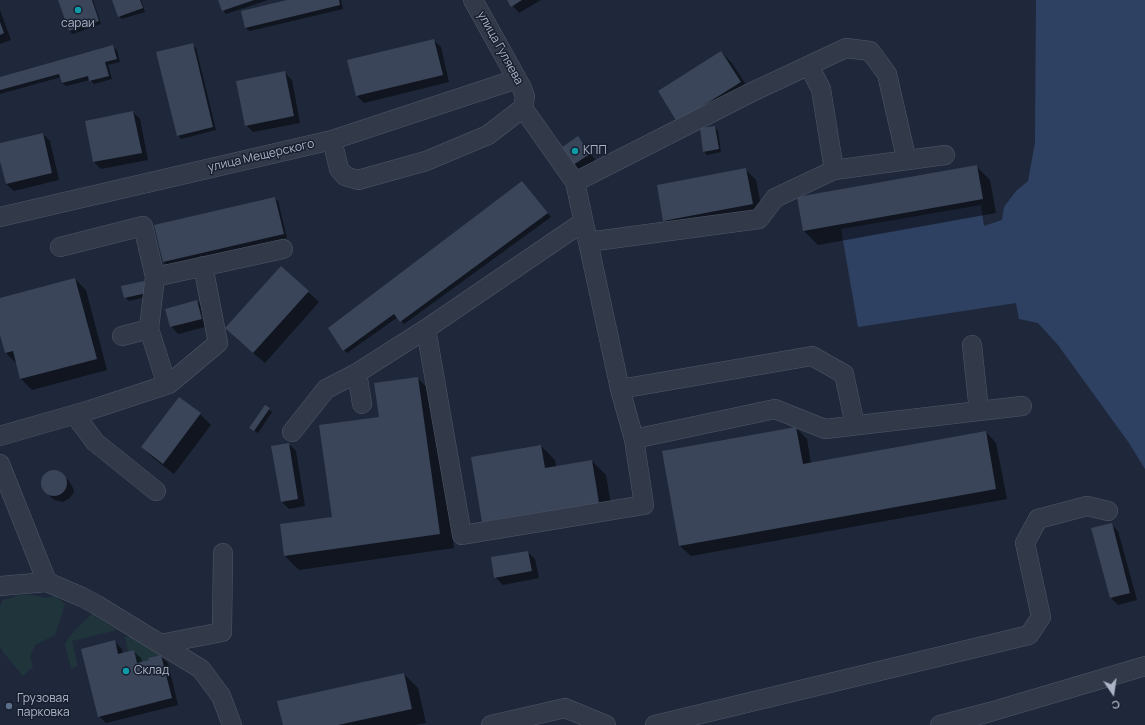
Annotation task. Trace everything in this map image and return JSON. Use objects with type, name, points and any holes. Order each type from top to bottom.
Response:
[{"type":"street","name":"улица Гуляева","points":[[473,0],[517,79],[524,102],[575,182]]},
{"type":"street","points":[[426,329],[462,536],[644,505],[634,439],[620,389],[575,182],[750,93],[846,48],[870,51],[887,74],[906,157]]},
{"type":"street","points":[[808,66],[821,89],[834,170]]},
{"type":"street","name":"улица Мещерского","points":[[0,217],[332,140],[517,79]]},
{"type":"street","points":[[332,140],[339,169],[345,176],[358,180],[426,161],[488,135],[524,102]]},
{"type":"street","points":[[588,242],[759,219],[774,198],[834,170],[945,155]]},
{"type":"street","points":[[292,432],[326,389],[357,372],[426,329],[583,222]]},
{"type":"street","points":[[60,247],[143,226],[155,277],[148,329],[165,379],[169,384]]},
{"type":"street","points":[[155,277],[283,249]]},
{"type":"street","points":[[0,436],[75,415],[169,384],[218,342],[203,266]]},
{"type":"street","points":[[122,336],[148,329]]},
{"type":"street","points":[[972,345],[979,411]]},
{"type":"street","points":[[620,389],[812,356],[844,374],[855,426]]},
{"type":"street","points":[[357,372],[362,404]]},
{"type":"street","points":[[634,439],[775,410],[825,429],[1022,406]]},
{"type":"street","points":[[75,415],[95,442],[156,491]]},
{"type":"street","points":[[0,464],[47,582]]},
{"type":"street","points":[[655,725],[1029,635],[1041,617],[1025,543],[1038,519],[1087,506],[1108,511]]},
{"type":"street","points":[[160,644],[222,632],[223,553]]},
{"type":"street","points":[[0,586],[47,582],[82,597],[130,625],[201,669],[221,696],[232,725]]},
{"type":"street","points":[[940,725],[990,712],[1145,666]]},
{"type":"street","points":[[491,725],[564,708],[606,725]]},
{"type":"green space","points":[[20,595],[31,595],[47,598],[55,596],[65,604],[55,635],[35,645],[30,656],[33,667],[23,676],[3,652],[0,646],[0,606],[3,600]]},
{"type":"green space","points":[[92,614],[117,630],[72,641],[78,666],[71,668],[65,644],[73,632]]},
{"type":"green space","points":[[131,636],[161,655],[137,663],[134,650],[128,651],[125,637]]},
{"type":"water","points":[[1036,0],[1145,0],[1145,469],[1129,443],[1058,345],[1038,323],[1019,319],[1016,303],[858,327],[841,229],[981,205],[984,226],[1002,220],[1004,207],[1016,191],[1028,181],[1035,143]]},
{"type":"building","name":"сараи","points":[[58,0],[92,0],[99,21],[69,31]]},
{"type":"building","name":"сараи","points":[[112,0],[140,0],[143,8],[118,17]]},
{"type":"building","points":[[218,0],[254,0],[222,11]]},
{"type":"building","points":[[287,0],[339,0],[340,5],[245,28],[241,11]]},
{"type":"building","points":[[507,0],[522,0],[511,7]]},
{"type":"building","points":[[0,22],[4,33],[0,35]]},
{"type":"building","points":[[434,39],[443,75],[356,96],[347,60]]},
{"type":"building","points":[[193,43],[213,127],[177,136],[156,52]]},
{"type":"building","points":[[113,45],[117,59],[105,62],[109,76],[89,81],[88,76],[62,83],[59,74],[0,90],[0,77]]},
{"type":"building","points":[[721,51],[741,82],[677,122],[658,91]]},
{"type":"building","points":[[285,71],[294,116],[245,126],[236,81]]},
{"type":"building","points":[[133,111],[142,153],[93,162],[85,121]]},
{"type":"building","points":[[715,126],[719,149],[703,152],[700,128]]},
{"type":"building","points":[[43,133],[52,173],[6,184],[0,161],[0,143]]},
{"type":"building","name":"КПП","points":[[578,136],[590,154],[573,165],[561,148]]},
{"type":"building","points":[[977,165],[983,199],[803,231],[797,197]]},
{"type":"building","points":[[746,168],[753,204],[663,221],[657,185]]},
{"type":"building","points":[[522,181],[548,213],[400,322],[394,314],[343,351],[328,328]]},
{"type":"building","points":[[275,197],[284,234],[163,262],[154,225]]},
{"type":"building","points":[[281,266],[309,291],[253,353],[225,328]]},
{"type":"building","points":[[75,278],[97,359],[20,379],[13,351],[5,353],[0,335],[0,298]]},
{"type":"building","points":[[144,281],[147,293],[124,298],[121,286]]},
{"type":"building","points":[[197,300],[202,319],[170,327],[165,309]]},
{"type":"building","points":[[418,377],[440,534],[284,556],[280,524],[332,517],[319,425],[379,417],[374,383]]},
{"type":"building","points":[[179,397],[201,413],[163,464],[141,447]]},
{"type":"building","points":[[265,405],[270,408],[254,431],[249,428]]},
{"type":"building","points":[[796,427],[803,464],[986,431],[996,489],[679,546],[662,451]]},
{"type":"building","points":[[289,443],[298,499],[281,502],[271,446]]},
{"type":"building","points":[[541,445],[545,468],[592,460],[599,503],[482,522],[471,457]]},
{"type":"building","points":[[54,470],[63,474],[67,483],[63,492],[54,496],[45,492],[41,483],[45,474]]},
{"type":"building","points":[[1112,523],[1130,593],[1110,598],[1091,528]]},
{"type":"building","points":[[528,551],[532,571],[494,578],[491,557]]},
{"type":"building","name":"Склад","points":[[115,640],[118,654],[134,650],[137,663],[149,660],[148,658],[161,655],[172,698],[98,717],[81,649]]},
{"type":"building","points":[[404,673],[412,709],[338,725],[283,725],[277,701]]},
{"type":"place","name":"сараи","points":[[78,10]]},
{"type":"place","name":"КПП","points":[[575,151]]},
{"type":"place","name":"Склад","points":[[126,671]]},
{"type":"place","name":"Грузовая парковка","points":[[9,706]]}]
